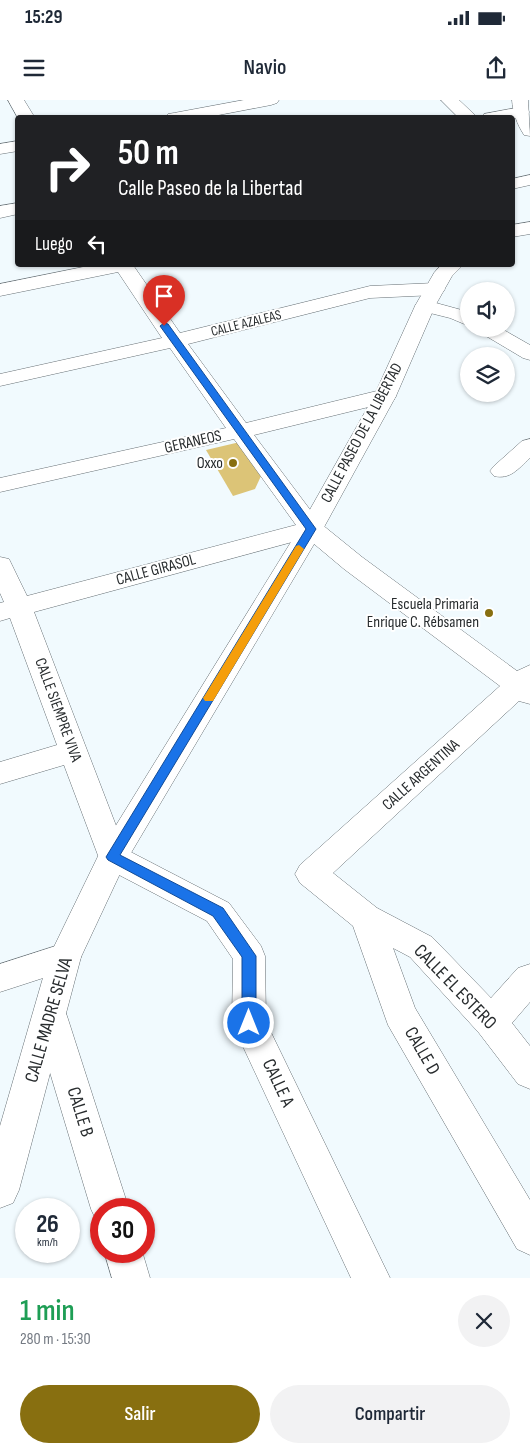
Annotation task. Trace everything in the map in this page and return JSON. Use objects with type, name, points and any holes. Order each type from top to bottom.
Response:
[{"type":"street","points":[[16,100],[25,115]]},
{"type":"street","points":[[190,115],[271,100]]},
{"type":"street","points":[[449,100],[466,115]]},
{"type":"street","points":[[498,115],[520,106],[530,131]]},
{"type":"street","points":[[0,149],[15,146]]},
{"type":"street","points":[[515,183],[530,180]]},
{"type":"street","points":[[0,212],[15,209]]},
{"type":"street","points":[[515,230],[530,228]]},
{"type":"street","points":[[0,290],[112,267]]},
{"type":"street","points":[[123,267],[311,529],[432,623],[527,685]]},
{"type":"street","name":"CALLE PASEO DE LA LIBERTAD","points":[[112,857],[311,529],[386,396],[430,298],[444,273],[450,267]]},
{"type":"street","name":"CALLE AZALEAS","points":[[0,380],[175,341],[370,292],[430,298],[460,316]]},
{"type":"street","points":[[501,337],[530,354]]},
{"type":"street","name":"GERANEOS","points":[[0,485],[241,431],[386,396]]},
{"type":"street","points":[[502,471],[530,446]]},
{"type":"street","name":"CALLE GIRASOL","points":[[10,609],[311,529]]},
{"type":"street","name":"CALLE SIEMPRE VIVA","points":[[0,565],[10,609],[73,751],[112,857]]},
{"type":"street","name":"CALLE ARGENTINA","points":[[366,918],[311,874],[527,685]]},
{"type":"street","points":[[0,773],[73,751]]},
{"type":"street","name":"CALLE MADRE SELVA","points":[[0,1190],[66,957],[112,857]]},
{"type":"street","name":"CALLE A","points":[[112,857],[218,912],[249,956],[249,1023],[371,1278]]},
{"type":"street","name":"CALLE EL ESTERO","points":[[366,918],[422,947],[491,1022],[530,1073]]},
{"type":"street","name":"CALLE D","points":[[366,918],[400,1014],[530,1236]]},
{"type":"street","points":[[0,978],[66,957]]},
{"type":"street","points":[[491,1022],[530,978]]},
{"type":"street","name":"CALLE B","points":[[50,1016],[107,1198]]},
{"type":"street","points":[[127,1263],[131,1278]]},
{"type":"building","name":"Oxxo","points":[[240,442],[261,476],[255,489],[233,496],[206,450]]},
{"type":"slow traffic","points":[[209,698],[299,549]]},
{"type":"place","name":"Oxxo","points":[[233,463]]},
{"type":"place","name":"Escuela Primaria Enrique C. Rébsamen","points":[[489,613]]},
{"type":"route","points":[[164,326],[311,529],[112,857],[218,912],[249,956],[249,1023]]}]
